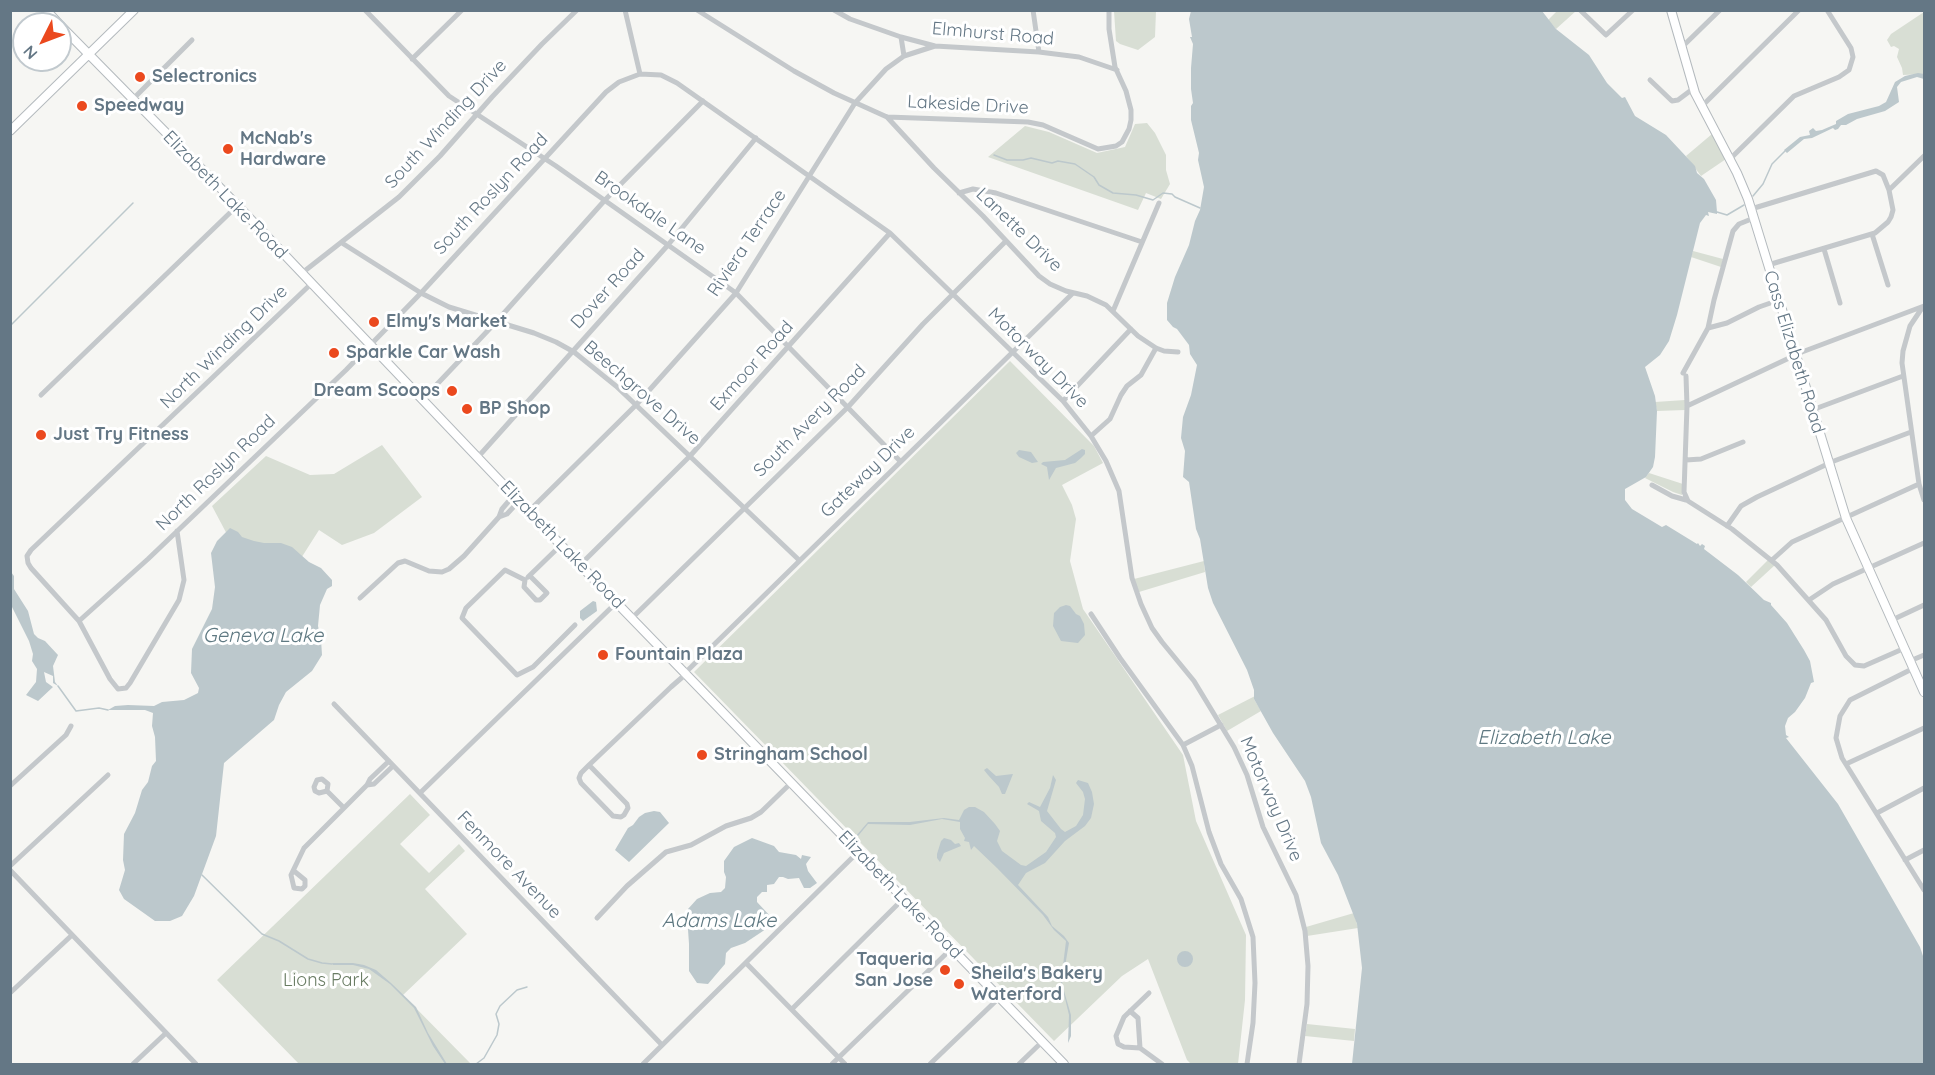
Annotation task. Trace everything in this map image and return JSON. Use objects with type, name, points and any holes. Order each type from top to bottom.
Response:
[{"type":"main road","points":[[10,131],[134,10]]},
{"type":"main road","name":"Cass Elizabeth Road","points":[[1671,10],[1701,107],[1730,159],[1751,209],[1845,518],[1924,692]]},
{"type":"main road","name":"Elizabeth Lake Road","points":[[72,38],[312,283],[561,545],[1065,1065]]},
{"type":"street","name":"Brookdale Lane","points":[[365,10],[449,96],[545,158],[736,293],[900,461]]},
{"type":"street","points":[[412,59],[462,10]]},
{"type":"street","name":"South Winding Drive","points":[[302,273],[405,191],[542,44],[577,10]]},
{"type":"street","points":[[625,10],[640,74]]},
{"type":"street","name":"Lakeside Drive","points":[[697,10],[794,71],[834,93],[887,117],[1043,124],[1091,147],[1107,148],[1116,146],[1125,138],[1131,120],[1126,91],[1116,70],[1111,47],[1109,10]]},
{"type":"street","name":"Elmhurst Road","points":[[834,10],[850,19],[935,46],[1039,52],[1079,57],[1116,70]]},
{"type":"street","points":[[1033,10],[1039,52]]},
{"type":"street","points":[[1580,10],[1606,35],[1633,10]]},
{"type":"street","points":[[1682,47],[1720,10]]},
{"type":"street","points":[[1701,107],[1799,10]]},
{"type":"street","points":[[1730,159],[1794,96],[1839,77],[1850,68],[1853,57],[1850,46],[1827,10]]},
{"type":"street","points":[[901,37],[904,56]]},
{"type":"street","points":[[132,99],[192,40]]},
{"type":"street","name":"Riviera Terrace","points":[[529,511],[636,405],[736,293],[855,103],[886,69],[904,56],[935,46]]},
{"type":"street","name":"Motorway Drive","points":[[640,74],[661,75],[677,83],[890,233],[1063,400],[1091,436],[1107,461],[1119,491],[1132,578],[1141,604],[1152,628],[1194,681],[1221,725],[1247,775],[1263,826],[1296,895],[1305,931],[1308,984],[1299,1065]]},
{"type":"street","name":"South Roslyn Road","points":[[371,345],[606,92],[620,82],[640,74]]},
{"type":"street","points":[[1650,80],[1672,101],[1678,100],[1694,88]]},
{"type":"street","points":[[423,399],[496,322],[605,200],[703,101]]},
{"type":"street","name":"Lanette Drive","points":[[887,117],[1039,276],[1072,294],[1094,299],[1113,311],[1131,329],[1156,348],[1178,352]]},
{"type":"street","name":"Dover Road","points":[[478,457],[668,244],[756,138]]},
{"type":"street","points":[[1889,190],[1924,156]]},
{"type":"street","points":[[1751,209],[1875,171],[1883,174],[1889,190],[1893,210],[1891,217],[1872,234],[1768,265]]},
{"type":"street","points":[[959,193],[973,189],[996,193],[1142,242]]},
{"type":"street","points":[[1113,311],[1159,203]]},
{"type":"street","points":[[41,395],[237,206]]},
{"type":"street","points":[[1686,500],[1684,492],[1687,406],[1685,375],[1708,328],[1733,231],[1739,224],[1754,218]]},
{"type":"street","name":"Exmoor Road","points":[[580,564],[690,456],[890,233]]},
{"type":"street","points":[[1872,234],[1888,285]]},
{"type":"street","name":"South Avery Road","points":[[632,618],[848,407],[952,295],[1006,242]]},
{"type":"street","name":"Beechgrove Drive","points":[[342,243],[421,293],[449,307],[534,333],[572,351],[636,405],[799,560]]},
{"type":"street","points":[[1824,249],[1840,303]]},
{"type":"street","name":"North Winding Drive","points":[[79,621],[31,568],[27,556],[31,550],[312,283]]},
{"type":"street","name":"Gateway Drive","points":[[590,765],[1072,294]]},
{"type":"street","points":[[1708,328],[1727,323],[1779,300]]},
{"type":"street","points":[[1687,406],[1795,356],[1924,306]]},
{"type":"street","points":[[1924,306],[1910,326],[1902,355],[1911,432],[1919,484],[1924,500]]},
{"type":"street","points":[[1900,316],[1910,326]]},
{"type":"street","points":[[1063,400],[1131,329]]},
{"type":"street","name":"North Roslyn Road","points":[[79,621],[177,531],[371,345]]},
{"type":"street","points":[[1091,436],[1110,418],[1127,386],[1141,375],[1156,348]]},
{"type":"street","points":[[1812,410],[1903,376]]},
{"type":"street","points":[[1727,526],[1743,504],[1828,464],[1911,432]]},
{"type":"street","points":[[1686,460],[1701,459],[1743,442]]},
{"type":"street","points":[[1772,560],[1792,542],[1919,484]]},
{"type":"street","points":[[1652,485],[1672,496],[1686,500],[1727,526],[1772,560],[1829,624],[1846,656],[1856,666],[1864,666],[1905,648]]},
{"type":"street","points":[[360,598],[398,563],[405,561],[429,571],[442,572],[449,569],[464,556],[499,517],[502,509],[517,498]]},
{"type":"street","points":[[79,621],[114,686],[121,689],[126,688],[179,600],[184,580],[177,531]]},
{"type":"street","points":[[1809,600],[1830,586],[1924,543]]},
{"type":"street","points":[[561,545],[527,578],[505,570],[466,608],[462,618],[517,675],[533,667],[575,625]]},
{"type":"street","points":[[420,793],[617,602]]},
{"type":"street","points":[[1892,620],[1924,605]]},
{"type":"street","points":[[1091,614],[1120,658],[1184,745],[1192,766],[1209,832],[1221,864],[1241,899],[1253,937],[1255,1000],[1247,1065]]},
{"type":"street","points":[[1924,655],[1912,665],[1850,700],[1844,706],[1836,738],[1842,758],[1924,890]]},
{"type":"street","name":"Fenmore Avenue","points":[[334,704],[662,1045]]},
{"type":"street","points":[[1184,745],[1221,725]]},
{"type":"street","points":[[10,786],[66,735],[71,726]]},
{"type":"street","points":[[1846,764],[1924,728]]},
{"type":"street","points":[[294,871],[298,856],[304,848],[391,764]]},
{"type":"street","points":[[590,765],[627,804],[627,812],[621,817],[613,816],[581,783],[580,773],[590,765]]},
{"type":"street","points":[[10,866],[108,775]]},
{"type":"street","points":[[597,918],[627,886],[666,852],[691,845],[726,826],[761,812],[791,783]]},
{"type":"street","points":[[1877,813],[1924,788]]},
{"type":"street","points":[[327,791],[344,808]]},
{"type":"street","points":[[1905,860],[1924,850]]},
{"type":"street","points":[[643,1065],[858,852]]},
{"type":"street","points":[[10,870],[196,1065]]},
{"type":"street","points":[[792,1009],[903,899]]},
{"type":"street","points":[[10,993],[72,935]]},
{"type":"street","points":[[832,1065],[952,948]]},
{"type":"street","points":[[746,963],[845,1065]]},
{"type":"street","points":[[1149,993],[1124,1017],[1116,1036],[1118,1044],[1124,1047],[1140,1048],[1162,1065]]},
{"type":"street","points":[[930,1065],[1000,997]]},
{"type":"street","points":[[1130,1011],[1138,1017],[1140,1048]]},
{"type":"street","points":[[133,1065],[166,1033]]},
{"type":"street","points":[[1019,1065],[1043,1041]]},
{"type":"green space","points":[[1114,11],[1156,11],[1155,37],[1138,50],[1120,44],[1116,41]]},
{"type":"green space","points":[[1557,11],[1576,11],[1556,29],[1548,20]]},
{"type":"green space","points":[[1924,12],[1924,74],[1903,75],[1897,57],[1899,49],[1891,47],[1887,40],[1891,34]]},
{"type":"green space","points":[[1147,123],[1166,155],[1166,170],[1170,184],[1161,199],[1146,193],[1138,210],[988,157],[1025,126],[1049,132],[1097,153],[1125,147],[1135,124]]},
{"type":"green space","points":[[1712,134],[1726,159],[1701,176],[1686,156]]},
{"type":"green space","points":[[1693,251],[1723,259],[1721,267],[1691,257]]},
{"type":"green space","points":[[1010,361],[1094,446],[1103,463],[1062,485],[1076,519],[1070,561],[1083,609],[1183,755],[1196,821],[1246,935],[1245,1000],[1238,1064],[1191,1064],[1187,1060],[1148,959],[1122,976],[1054,1041],[694,672]]},
{"type":"green space","points":[[1685,400],[1685,410],[1657,411],[1655,402]]},
{"type":"green space","points":[[382,445],[422,497],[374,533],[342,545],[319,530],[298,563],[238,555],[212,506],[266,456],[310,475],[334,474]]},
{"type":"green space","points":[[1649,473],[1683,484],[1682,495],[1645,478]]},
{"type":"green space","points":[[1769,559],[1775,565],[1751,587],[1746,582]]},
{"type":"green space","points":[[1204,561],[1205,572],[1139,592],[1134,579]]},
{"type":"green space","points":[[1255,696],[1254,699],[1261,711],[1227,731],[1218,715]]},
{"type":"green space","name":"Lions Park","points":[[410,794],[430,815],[400,844],[429,873],[459,844],[465,851],[425,889],[467,934],[403,995],[471,1064],[299,1064],[217,980]]},
{"type":"green space","points":[[1354,913],[1358,928],[1307,936],[1306,927]]},
{"type":"green space","points":[[1307,1024],[1355,1029],[1354,1041],[1305,1036]]},
{"type":"water","name":"Elizabeth Lake","points":[[1191,11],[1542,11],[1556,29],[1589,55],[1607,83],[1622,98],[1625,97],[1635,116],[1666,135],[1695,166],[1697,173],[1704,179],[1716,200],[1717,214],[1708,212],[1709,216],[1706,215],[1700,223],[1669,341],[1660,355],[1645,367],[1655,396],[1657,411],[1655,457],[1653,467],[1646,477],[1625,489],[1625,500],[1632,509],[1662,527],[1666,525],[1700,546],[1702,544],[1705,546],[1704,549],[1738,575],[1764,600],[1771,603],[1787,623],[1810,661],[1814,682],[1811,683],[1805,698],[1795,712],[1788,718],[1785,726],[1786,735],[1789,737],[1786,738],[1838,804],[1920,947],[1924,959],[1924,1064],[1352,1064],[1362,968],[1357,924],[1338,875],[1321,843],[1311,797],[1305,781],[1273,733],[1254,699],[1254,690],[1247,670],[1213,603],[1196,529],[1189,482],[1183,477],[1185,451],[1181,438],[1183,417],[1191,395],[1197,365],[1190,354],[1189,345],[1167,320],[1167,303],[1189,245],[1200,210],[1204,187],[1191,120],[1193,44],[1190,37],[1192,37],[1189,19]]},
{"type":"water","points":[[1924,74],[1924,79],[1917,77],[1901,82],[1897,87],[1899,102],[1885,111],[1804,139],[1787,153],[1784,150],[1800,137],[1810,135],[1809,131],[1813,128],[1816,131],[1822,130],[1836,124],[1836,121],[1848,114],[1886,102],[1895,82],[1905,76]]},
{"type":"water","points":[[1082,449],[1085,450],[1085,454],[1081,458],[1075,463],[1056,468],[1049,480],[1047,467],[1041,464],[1043,462],[1065,460]]},
{"type":"water","points":[[1019,450],[1031,452],[1038,462],[1032,463],[1019,457],[1016,453]]},
{"type":"water","name":"Geneva Lake","points":[[230,528],[242,537],[254,541],[281,543],[292,547],[309,562],[321,568],[332,580],[332,586],[327,589],[320,605],[318,626],[322,655],[312,671],[286,692],[274,720],[224,763],[216,836],[194,896],[182,916],[170,921],[155,921],[124,899],[119,890],[125,870],[124,834],[156,761],[152,726],[153,713],[145,710],[108,710],[115,706],[154,706],[162,702],[184,700],[198,693],[199,688],[191,673],[192,649],[212,609],[215,587],[211,553],[217,541]]},
{"type":"water","points":[[11,572],[14,576],[14,589],[28,611],[34,634],[45,641],[58,655],[53,666],[55,682],[58,686],[53,683],[53,676],[44,672],[46,682],[53,687],[38,701],[26,695],[36,682],[37,669],[32,661],[33,654],[29,641],[11,605]]},
{"type":"water","points":[[593,601],[596,602],[597,611],[583,621],[580,618],[580,611]]},
{"type":"water","points":[[1066,605],[1080,616],[1084,624],[1085,635],[1078,643],[1061,641],[1053,626],[1054,613]]},
{"type":"water","points":[[987,768],[996,776],[1013,774],[1005,794],[1002,794],[984,770]]},
{"type":"water","points":[[1053,775],[1056,780],[1047,811],[1061,829],[1065,832],[1076,826],[1083,815],[1085,799],[1076,783],[1078,780],[1088,783],[1092,792],[1094,804],[1091,818],[1045,863],[1026,873],[1018,885],[1069,943],[1062,984],[1071,1015],[1071,1036],[1068,1043],[1069,1015],[1061,982],[1066,941],[974,846],[971,850],[969,842],[964,841],[960,822],[942,819],[910,825],[868,824],[856,836],[868,822],[910,822],[944,818],[959,820],[964,810],[975,807],[984,812],[1000,831],[997,841],[1002,851],[1021,865],[1026,866],[1046,852],[1056,837],[1055,833],[1041,821],[1039,811],[1027,804],[1029,802],[1040,807],[1050,788]]},
{"type":"water","points":[[654,811],[660,812],[669,823],[629,862],[615,850],[628,828],[639,817]]},
{"type":"water","name":"Adams Lake","points":[[752,838],[774,846],[779,852],[796,855],[801,859],[802,855],[811,857],[806,864],[817,883],[810,888],[804,888],[799,878],[779,877],[774,884],[767,885],[767,892],[762,892],[757,897],[757,902],[771,917],[771,924],[745,943],[731,948],[726,953],[725,964],[708,984],[697,983],[689,971],[688,909],[697,899],[710,893],[721,892],[725,888],[724,861],[734,847]]},
{"type":"water","points":[[944,838],[955,844],[959,843],[961,846],[944,853],[940,862],[937,854]]},
{"type":"water","points":[[1185,951],[1193,959],[1185,967],[1177,959]]},
{"type":"water","points":[[332,963],[364,965],[376,970],[391,983],[416,1007],[428,1033],[447,1064],[433,1046],[414,1008],[390,984],[369,969],[353,965],[333,965]]},
{"type":"waterway","points":[[1753,196],[1763,184],[1772,164],[1785,151]]},
{"type":"waterway","points":[[994,155],[1007,160],[1031,158],[1052,163],[1058,161],[1075,164],[1094,177],[1099,185],[1113,193],[1136,195],[1153,200],[1163,193],[1172,194],[1200,208]]},
{"type":"waterway","points":[[10,326],[133,203]]},
{"type":"waterway","points":[[1717,212],[1727,215],[1744,205]]},
{"type":"waterway","points":[[58,686],[76,711],[99,708],[108,710]]},
{"type":"waterway","points":[[202,875],[262,934],[279,941],[308,959],[332,964]]},
{"type":"waterway","points":[[476,1064],[484,1058],[497,1035],[499,1024],[496,1014],[500,1006],[517,990],[527,987]]},
{"type":"place","name":"Selectronics","points":[[140,77]]},
{"type":"place","name":"Speedway","points":[[82,106]]},
{"type":"place","name":"McNab's Hardware","points":[[228,149]]},
{"type":"place","name":"Elmy's Market","points":[[374,322]]},
{"type":"place","name":"Sparkle Car Wash","points":[[334,353]]},
{"type":"place","name":"Dream Scoops","points":[[452,391]]},
{"type":"place","name":"BP Shop","points":[[467,409]]},
{"type":"place","name":"Just Try Fitness","points":[[41,435]]},
{"type":"place","name":"Fountain Plaza","points":[[603,655]]},
{"type":"place","name":"Stringham School","points":[[702,755]]},
{"type":"place","name":"Taqueria San Jose","points":[[945,970]]},
{"type":"place","name":"Sheila's Bakery Waterford","points":[[959,984]]}]
